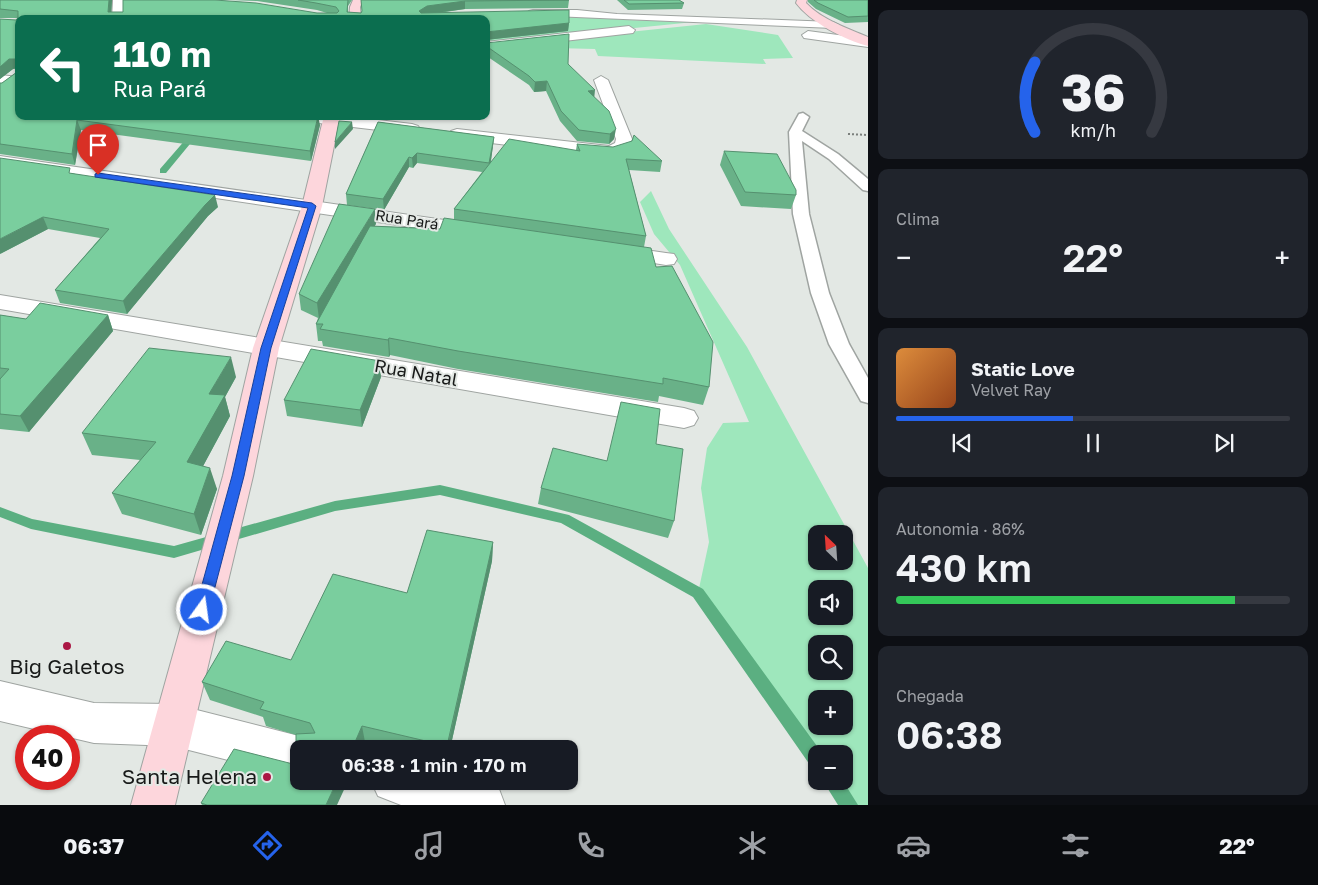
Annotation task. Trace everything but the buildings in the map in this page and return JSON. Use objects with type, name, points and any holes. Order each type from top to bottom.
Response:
[{"type":"street","points":[[118,0],[118,15]]},
{"type":"street","points":[[355,15],[354,7],[358,0]]},
{"type":"street","points":[[556,0],[563,9],[577,13]]},
{"type":"street","points":[[800,1],[815,16],[868,42]]},
{"type":"street","points":[[684,7],[700,21]]},
{"type":"street","points":[[518,14],[577,13],[616,17],[833,26]]},
{"type":"street","points":[[490,46],[700,21],[868,42]]},
{"type":"street","points":[[490,46],[566,50]]},
{"type":"street","points":[[446,133],[600,150],[619,150],[623,146],[624,139],[601,80]]},
{"type":"street","points":[[153,805],[238,476],[266,348],[312,206],[331,120]]},
{"type":"street","points":[[346,120],[427,131]]},
{"type":"street","name":"Rua Pará","points":[[0,161],[499,234]]},
{"type":"street","points":[[597,249],[666,259]]},
{"type":"street","name":"Rua Natal","points":[[0,302],[684,418]]},
{"type":"street","points":[[0,701],[94,723],[173,725],[290,755]]},
{"type":"street","points":[[427,790],[483,805]]},
{"type":"lane","points":[[803,117],[795,132],[801,214],[820,293],[839,344],[868,396]]},
{"type":"lane","points":[[795,132],[846,165],[868,187]]},
{"type":"green space","points":[[585,16],[626,20],[694,22],[490,43],[490,18]]},
{"type":"green space","points":[[706,24],[778,35],[793,58],[763,59],[766,64],[598,56],[595,49],[555,48],[542,41]]},
{"type":"green space","points":[[651,191],[669,229],[747,347],[844,525],[808,525],[808,570],[853,570],[853,541],[868,568],[868,805],[849,805],[838,790],[853,790],[853,745],[808,745],[808,748],[698,593],[709,542],[701,488],[707,448],[723,423],[749,422],[680,265],[654,234],[640,202]]},
{"type":"waterway","points":[[163,171],[207,120]]},
{"type":"waterway","points":[[0,512],[31,524],[174,552],[335,506],[440,490],[564,519],[698,593],[808,748]]},
{"type":"waterway","points":[[838,790],[849,805]]},
{"type":"place","name":"Big Galetos","points":[[67,646]]},
{"type":"place","name":"Santa Helena","points":[[267,777]]},
{"type":"route","points":[[98,175],[312,206],[266,348],[238,476],[202,610]]}]
